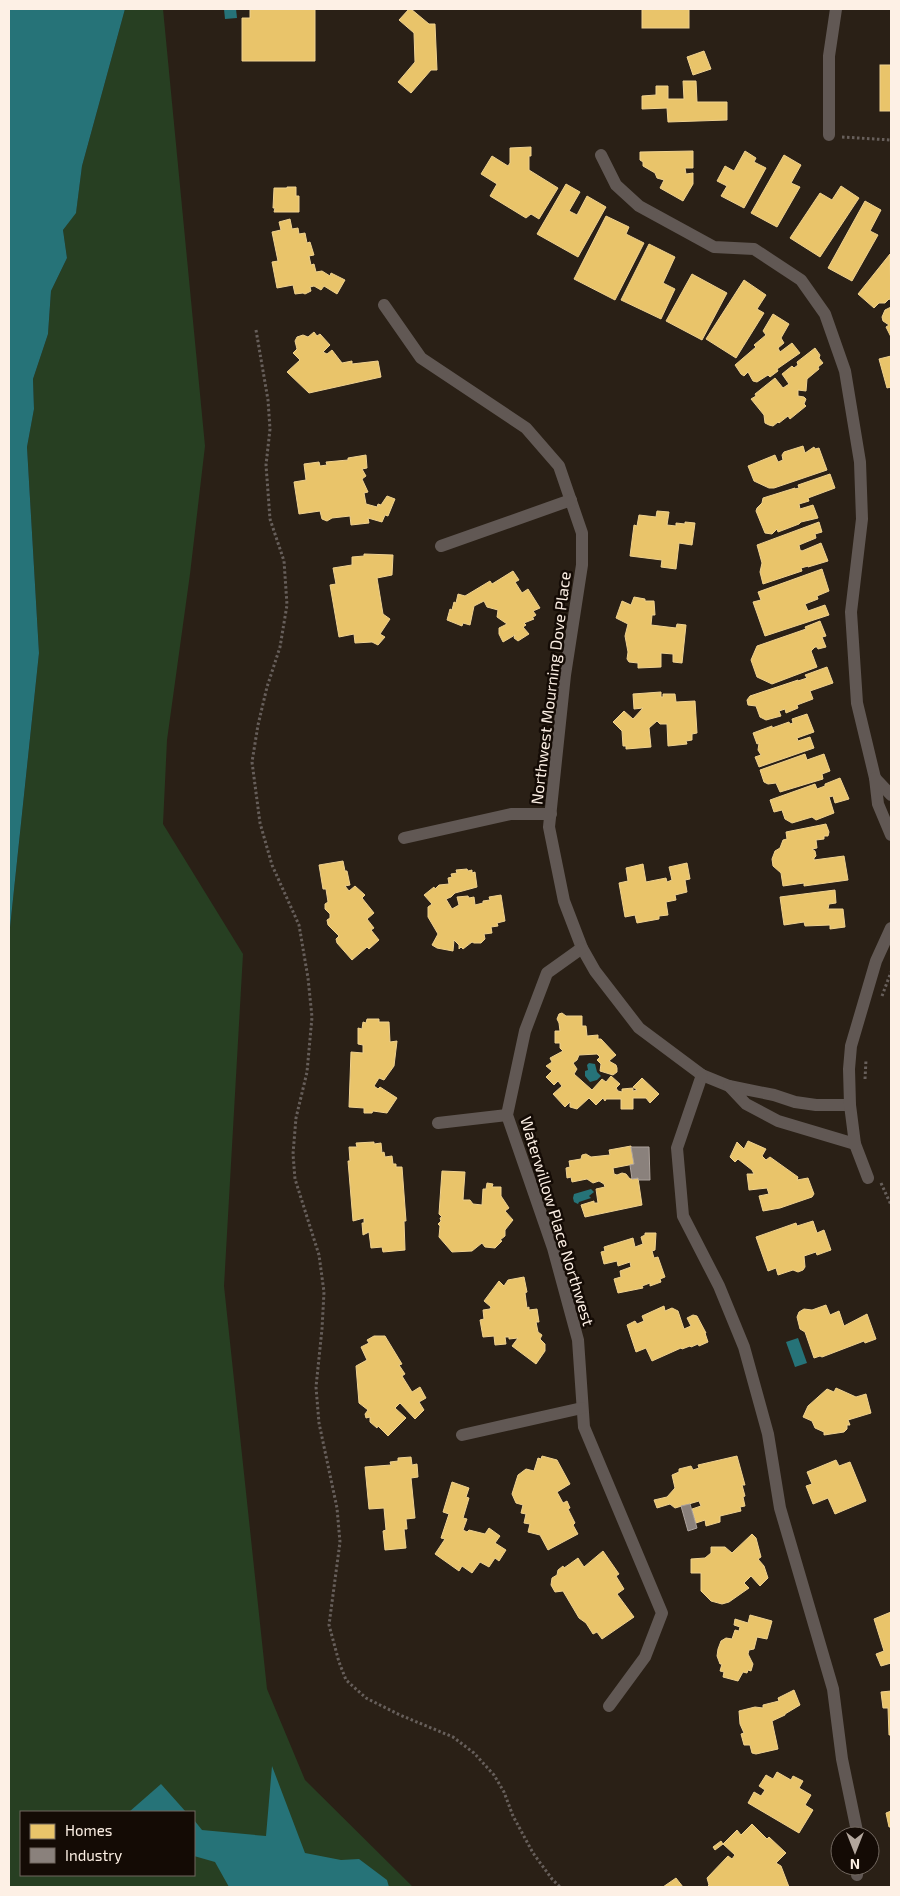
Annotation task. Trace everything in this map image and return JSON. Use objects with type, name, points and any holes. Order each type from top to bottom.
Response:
[{"type":"street","points":[[829,136],[829,56],[836,9]]},
{"type":"street","points":[[601,156],[616,185],[638,206],[714,247],[754,249],[801,280],[825,314],[845,371],[860,462],[862,520],[851,612],[857,703],[875,778],[878,804],[891,835]]},
{"type":"street","name":"Northwest Mourning Dove Place","points":[[384,305],[422,358],[526,428],[559,466],[582,533],[582,565],[564,675],[550,827],[564,901],[582,948],[595,971],[639,1028],[702,1075],[729,1086],[774,1095],[795,1102],[816,1105],[850,1105]]},
{"type":"street","points":[[441,546],[570,500]]},
{"type":"street","points":[[875,778],[891,795]]},
{"type":"street","points":[[404,838],[511,814],[551,814]]},
{"type":"street","points":[[874,1179],[855,1144],[850,1105],[849,1069],[851,1046],[876,961],[891,928]]},
{"type":"street","name":"Waterwillow Place Northwest","points":[[582,948],[548,973],[525,1031],[508,1116],[553,1248],[578,1340],[584,1427],[662,1613],[645,1656],[608,1706]]},
{"type":"street","points":[[702,1075],[676,1148],[683,1216],[719,1286],[744,1347],[768,1434],[780,1508],[833,1689],[842,1759],[856,1826]]},
{"type":"street","name":"Northwest Mourning Dove Place","points":[[729,1086],[746,1104],[778,1121],[855,1144]]},
{"type":"street","points":[[438,1123],[508,1116]]},
{"type":"street","points":[[462,1434],[582,1408]]},
{"type":"path","points":[[829,136],[891,140]]},
{"type":"path","points":[[256,330],[268,400],[270,429],[266,465],[270,520],[284,561],[287,605],[280,647],[267,687],[252,762],[260,823],[272,865],[299,925],[312,1017],[307,1072],[296,1118],[293,1154],[295,1179],[319,1255],[324,1292],[316,1387],[319,1423],[337,1508],[340,1542],[329,1625],[346,1680],[366,1698],[400,1715],[454,1737],[474,1752],[494,1775],[534,1853],[560,1887]]},
{"type":"path","points":[[882,997],[891,972]]},
{"type":"path","points":[[865,1084],[866,1055]]},
{"type":"path","points":[[874,1179],[891,1205]]},
{"type":"green space","points":[[125,9],[163,9],[205,446],[190,574],[167,740],[163,824],[243,954],[224,1286],[267,1689],[305,1780],[413,1887],[9,1887],[9,937],[39,653],[27,447],[34,409],[33,379],[48,334],[51,291],[67,258],[63,230],[76,212],[82,166]]},
{"type":"water","points":[[9,9],[125,9],[82,166],[76,213],[63,230],[67,258],[51,291],[48,334],[33,379],[34,409],[27,447],[39,653],[9,937]]},
{"type":"water","points":[[224,9],[236,9],[237,18],[225,19]]},
{"type":"water","points":[[589,1063],[595,1064],[597,1072],[601,1076],[597,1080],[590,1082],[585,1076]]},
{"type":"water","points":[[591,1189],[594,1192],[589,1196],[591,1198],[578,1204],[574,1202],[574,1194]]},
{"type":"water","points":[[798,1338],[807,1363],[795,1367],[786,1342]]},
{"type":"water","points":[[272,1766],[305,1853],[341,1860],[359,1859],[387,1880],[389,1887],[229,1887],[215,1862],[195,1856],[195,1821],[202,1830],[266,1836]]},
{"type":"water","points":[[161,1784],[185,1811],[130,1811]]},
{"type":"building: Homes","points":[[250,9],[315,9],[315,61],[242,61],[242,18],[250,18]]},
{"type":"building: Homes","points":[[409,9],[429,24],[435,24],[437,70],[431,70],[411,93],[398,82],[415,62],[414,33],[399,20]]},
{"type":"building: Homes","points":[[642,9],[689,9],[689,28],[642,28]]},
{"type":"building: Homes","points":[[704,51],[711,69],[693,75],[687,57]]},
{"type":"building: Homes","points":[[880,65],[891,65],[891,111],[880,111]]},
{"type":"building: Homes","points":[[683,81],[696,81],[697,102],[727,102],[727,120],[668,122],[667,108],[642,109],[642,96],[656,95],[656,86],[668,86],[668,99],[684,99]]},
{"type":"building: Homes","points":[[531,147],[529,170],[558,188],[539,219],[531,214],[526,218],[490,196],[497,184],[481,174],[492,156],[508,166],[510,163],[510,148]]},
{"type":"building: Homes","points":[[693,151],[693,168],[685,168],[686,174],[693,173],[693,184],[683,201],[660,188],[664,180],[657,178],[655,173],[643,166],[643,162],[640,160],[640,152]]},
{"type":"building: Homes","points":[[745,151],[756,158],[754,162],[766,168],[744,208],[721,196],[727,186],[717,181],[725,166],[734,171]]},
{"type":"building: Homes","points":[[784,155],[801,165],[791,183],[800,187],[777,227],[751,213]]},
{"type":"building: Homes","points":[[566,184],[580,192],[569,211],[577,215],[587,196],[606,207],[578,257],[537,234]]},
{"type":"building: Homes","points":[[841,186],[859,198],[820,257],[790,238],[820,193],[832,200]]},
{"type":"building: Homes","points":[[296,187],[296,196],[299,196],[299,212],[274,212],[274,188]]},
{"type":"building: Homes","points":[[865,201],[881,210],[870,231],[878,235],[852,281],[828,268]]},
{"type":"building: Homes","points":[[606,216],[629,227],[626,234],[644,243],[615,300],[574,279]]},
{"type":"building: Homes","points":[[290,219],[292,229],[298,228],[299,234],[305,233],[307,243],[310,242],[314,255],[309,256],[311,265],[314,264],[316,272],[322,271],[330,276],[331,273],[345,280],[337,294],[324,286],[321,290],[314,286],[310,287],[311,291],[305,294],[295,294],[293,285],[277,288],[272,262],[278,261],[272,232],[281,230],[279,222]]},
{"type":"building: Homes","points":[[649,244],[675,257],[663,283],[675,289],[661,319],[621,300]]},
{"type":"building: Homes","points":[[890,254],[891,300],[879,303],[874,308],[858,294]]},
{"type":"building: Homes","points":[[692,274],[727,293],[702,340],[666,321]]},
{"type":"building: Homes","points":[[744,280],[766,295],[757,309],[764,313],[736,358],[706,339]]},
{"type":"building: Homes","points":[[891,307],[891,337],[886,327],[889,325],[883,321],[882,317],[885,310]]},
{"type":"building: Homes","points":[[773,314],[789,324],[781,338],[784,343],[778,348],[780,352],[792,343],[800,353],[777,369],[778,371],[770,377],[768,375],[757,382],[753,381],[748,372],[744,376],[735,365],[756,347],[754,345],[766,335],[763,331]]},
{"type":"building: Homes","points":[[314,332],[317,336],[320,334],[330,345],[323,352],[327,354],[332,350],[342,363],[352,361],[352,364],[378,361],[381,377],[309,393],[287,372],[300,360],[293,353],[297,349],[295,341],[297,337],[303,335],[308,337]]},
{"type":"building: Homes","points":[[815,348],[823,363],[807,379],[806,391],[798,390],[798,396],[806,399],[804,404],[806,406],[790,419],[788,416],[773,426],[765,423],[764,415],[751,399],[775,378],[783,388],[789,384],[782,374],[792,366],[794,368],[798,365],[797,362]]},
{"type":"building: Homes","points":[[891,356],[891,387],[887,388],[879,359]]},
{"type":"building: Homes","points":[[803,446],[805,453],[814,447],[815,449],[819,448],[827,470],[774,488],[769,488],[754,481],[748,466],[775,455],[778,462],[783,460],[782,455],[784,452]]},
{"type":"building: Homes","points":[[366,455],[367,468],[362,469],[366,476],[362,479],[368,492],[364,493],[366,504],[377,507],[378,504],[381,505],[387,496],[395,499],[388,516],[385,515],[382,522],[368,518],[369,523],[351,525],[350,516],[332,518],[327,521],[322,519],[320,511],[299,514],[294,482],[306,480],[304,464],[319,462],[320,466],[327,465],[326,462],[348,460],[348,458]]},
{"type":"building: Homes","points":[[830,474],[835,488],[808,498],[809,501],[799,504],[800,509],[813,505],[818,518],[801,522],[778,532],[777,529],[772,534],[765,533],[756,511],[763,498],[799,488],[798,485]]},
{"type":"building: Homes","points":[[657,511],[669,512],[667,525],[676,526],[676,523],[685,524],[685,522],[695,523],[692,545],[679,543],[676,569],[661,567],[662,560],[630,556],[634,525],[637,526],[639,515],[656,517]]},
{"type":"building: Homes","points":[[819,522],[822,532],[815,534],[816,538],[799,545],[800,550],[802,551],[821,543],[828,561],[801,568],[802,571],[763,584],[760,572],[762,563],[757,545]]},
{"type":"building: Homes","points":[[364,554],[393,555],[392,575],[377,578],[383,614],[390,619],[380,634],[385,637],[378,645],[372,642],[355,643],[354,634],[339,637],[330,585],[336,584],[333,568],[352,565],[352,557],[364,556]]},
{"type":"building: Homes","points":[[822,569],[829,591],[817,596],[818,599],[805,604],[808,611],[825,605],[829,615],[765,636],[753,602],[761,600],[758,592]]},
{"type":"building: Homes","points":[[513,571],[519,580],[515,582],[522,593],[528,589],[540,608],[533,611],[536,615],[532,618],[534,619],[524,623],[526,625],[523,627],[529,634],[518,641],[514,638],[515,635],[503,642],[499,634],[499,628],[507,624],[497,617],[498,610],[487,607],[484,601],[474,606],[470,625],[463,623],[462,626],[447,620],[450,609],[452,610],[454,602],[456,603],[458,594],[465,596],[490,581],[492,584]]},
{"type":"building: Homes","points":[[634,597],[645,599],[645,601],[654,601],[655,615],[652,615],[651,625],[676,628],[677,624],[686,625],[682,663],[673,662],[673,654],[661,653],[661,667],[638,668],[638,663],[629,662],[627,659],[628,652],[625,636],[628,624],[616,618],[622,601],[631,605]]},
{"type":"building: Homes","points":[[820,621],[826,636],[822,637],[826,647],[818,649],[815,647],[811,651],[817,667],[772,684],[757,677],[751,660],[757,646],[806,629],[805,627]]},
{"type":"building: Homes","points":[[827,667],[833,683],[810,691],[813,699],[797,705],[798,708],[786,713],[785,709],[779,711],[781,716],[766,720],[760,717],[756,706],[748,705],[747,700],[750,696],[807,678],[805,675]]},
{"type":"building: Homes","points":[[661,692],[661,697],[663,697],[663,694],[675,694],[676,702],[695,701],[697,733],[692,734],[692,740],[686,741],[687,744],[668,746],[667,724],[660,724],[657,721],[649,728],[651,747],[626,749],[626,746],[623,746],[622,731],[613,722],[624,711],[633,719],[643,708],[634,709],[633,694]]},
{"type":"building: Homes","points":[[807,714],[814,732],[797,738],[798,741],[810,737],[814,748],[759,767],[755,757],[761,755],[758,750],[759,743],[757,744],[753,733],[772,726],[772,728],[789,722],[790,724],[793,723],[792,719]]},
{"type":"building: Homes","points":[[805,754],[807,760],[824,754],[830,771],[822,774],[823,779],[780,792],[776,783],[768,784],[764,782],[760,770]]},
{"type":"building: Homes","points":[[840,778],[849,799],[835,803],[833,796],[829,797],[834,813],[816,820],[812,817],[792,823],[785,819],[782,810],[774,812],[770,800],[815,784],[817,789]]},
{"type":"building: Homes","points":[[826,824],[829,832],[828,836],[824,836],[824,839],[816,840],[817,848],[812,849],[815,851],[816,856],[814,860],[844,856],[848,880],[804,886],[804,883],[783,886],[781,873],[773,866],[772,859],[783,840],[787,839],[786,832]]},
{"type":"building: Homes","points":[[343,861],[350,885],[345,886],[349,891],[355,886],[365,895],[362,898],[374,913],[367,919],[374,928],[371,930],[379,940],[369,949],[367,947],[352,960],[337,943],[336,939],[339,936],[328,925],[327,920],[330,918],[330,914],[325,909],[325,904],[328,902],[326,889],[323,889],[319,865]]},
{"type":"building: Homes","points":[[687,863],[690,879],[685,880],[687,892],[675,895],[676,900],[666,902],[668,915],[659,916],[659,919],[637,923],[635,915],[625,917],[619,883],[628,881],[626,868],[643,864],[646,882],[666,878],[667,882],[672,880],[669,867]]},
{"type":"building: Homes","points":[[467,869],[468,871],[472,870],[472,873],[475,872],[477,887],[455,893],[446,899],[452,909],[459,905],[457,897],[474,897],[475,905],[490,900],[489,897],[501,895],[505,921],[497,923],[498,926],[491,927],[492,933],[484,934],[485,939],[481,943],[472,942],[463,949],[461,947],[459,949],[459,945],[454,940],[453,951],[437,948],[432,945],[438,934],[428,917],[428,907],[432,904],[424,895],[434,887],[435,889],[439,885],[449,884],[448,878],[452,877],[451,874],[457,873],[456,870]]},
{"type":"building: Homes","points":[[835,890],[836,903],[829,904],[828,909],[843,909],[845,927],[830,929],[830,925],[805,926],[804,922],[784,925],[780,897]]},
{"type":"building: Homes","points":[[562,1013],[566,1016],[582,1016],[582,1026],[586,1026],[587,1036],[598,1035],[598,1039],[601,1039],[616,1055],[609,1061],[616,1065],[617,1068],[617,1072],[613,1075],[600,1071],[601,1064],[597,1060],[600,1057],[597,1054],[579,1055],[573,1063],[577,1069],[574,1074],[592,1090],[602,1079],[606,1082],[611,1076],[620,1084],[616,1088],[618,1091],[622,1092],[622,1089],[633,1088],[633,1091],[637,1090],[633,1087],[642,1078],[659,1094],[650,1103],[646,1098],[633,1098],[633,1109],[621,1109],[621,1099],[606,1099],[605,1101],[603,1098],[596,1105],[589,1098],[577,1109],[570,1107],[570,1102],[565,1107],[553,1094],[562,1086],[558,1081],[554,1085],[546,1077],[552,1071],[546,1066],[552,1062],[550,1058],[563,1051],[560,1048],[560,1043],[555,1043],[555,1031],[560,1031],[557,1019],[559,1014]]},
{"type":"building: Homes","points":[[367,1019],[379,1019],[379,1022],[389,1022],[390,1042],[397,1041],[394,1066],[384,1080],[379,1078],[374,1086],[378,1089],[380,1087],[397,1098],[387,1113],[373,1111],[372,1113],[364,1113],[364,1108],[349,1107],[351,1052],[363,1053],[363,1045],[358,1044],[358,1028],[362,1029],[363,1022],[366,1023]]},
{"type":"building: Homes","points":[[748,1141],[766,1149],[762,1156],[766,1160],[770,1157],[798,1177],[797,1180],[808,1178],[814,1194],[812,1197],[780,1208],[763,1211],[759,1196],[769,1194],[767,1188],[749,1190],[747,1174],[754,1174],[752,1170],[738,1159],[735,1162],[730,1157],[737,1142],[744,1149]]},
{"type":"building: Homes","points":[[374,1142],[374,1144],[381,1143],[382,1153],[384,1152],[385,1157],[392,1156],[393,1164],[396,1164],[396,1167],[402,1167],[406,1221],[404,1221],[405,1250],[383,1252],[382,1247],[371,1248],[369,1232],[363,1235],[362,1223],[364,1223],[364,1218],[353,1221],[348,1161],[350,1161],[349,1147],[357,1147],[356,1143]]},
{"type":"building: Homes","points":[[631,1146],[634,1164],[613,1168],[614,1174],[626,1174],[630,1179],[638,1178],[642,1205],[585,1217],[581,1205],[594,1201],[594,1203],[598,1203],[596,1189],[605,1187],[599,1181],[593,1183],[587,1179],[572,1182],[571,1177],[567,1178],[566,1168],[570,1167],[569,1161],[581,1159],[582,1155],[586,1154],[591,1157],[610,1155],[609,1150]]},
{"type":"building: Homes","points":[[442,1171],[465,1172],[463,1200],[470,1200],[473,1204],[482,1205],[483,1189],[486,1189],[487,1183],[493,1184],[492,1187],[501,1187],[501,1196],[509,1208],[505,1211],[513,1220],[505,1230],[505,1236],[500,1240],[502,1241],[495,1248],[485,1247],[482,1243],[472,1251],[452,1252],[439,1237],[440,1226],[438,1224],[442,1217],[439,1214]]},
{"type":"building: Homes","points":[[813,1221],[817,1233],[824,1230],[831,1250],[817,1255],[816,1252],[804,1256],[805,1267],[798,1272],[793,1270],[778,1275],[776,1268],[768,1271],[756,1237],[796,1223],[797,1226]]},
{"type":"building: Homes","points":[[645,1233],[656,1233],[655,1250],[652,1251],[654,1258],[658,1257],[665,1277],[660,1279],[661,1282],[650,1286],[650,1283],[642,1286],[643,1288],[618,1293],[614,1279],[621,1277],[620,1271],[631,1267],[630,1262],[618,1266],[617,1261],[604,1264],[601,1252],[605,1251],[604,1247],[633,1238],[635,1247],[643,1244],[641,1237]]},
{"type":"building: Homes","points":[[524,1277],[527,1292],[525,1293],[527,1308],[529,1307],[529,1310],[537,1309],[539,1322],[536,1322],[538,1332],[542,1335],[540,1339],[545,1344],[545,1351],[536,1364],[512,1346],[518,1338],[509,1339],[509,1337],[505,1337],[506,1344],[495,1345],[494,1336],[483,1337],[480,1320],[484,1319],[483,1310],[490,1309],[491,1307],[484,1301],[499,1281],[504,1286],[508,1280]]},
{"type":"building: Homes","points":[[826,1305],[830,1315],[839,1311],[844,1326],[867,1314],[876,1339],[865,1343],[864,1341],[822,1357],[814,1358],[805,1332],[800,1329],[797,1317],[799,1312],[804,1309],[812,1310]]},
{"type":"building: Homes","points":[[664,1306],[665,1311],[672,1308],[678,1311],[684,1329],[691,1326],[687,1318],[693,1315],[697,1316],[706,1333],[708,1342],[699,1346],[698,1344],[681,1348],[652,1361],[646,1348],[636,1352],[627,1325],[635,1321],[637,1324],[644,1321],[642,1316]]},
{"type":"building: Homes","points":[[374,1336],[385,1336],[402,1364],[399,1365],[405,1374],[402,1376],[412,1392],[420,1387],[426,1398],[419,1402],[424,1410],[415,1419],[400,1403],[395,1408],[406,1418],[388,1436],[378,1426],[377,1428],[370,1422],[370,1417],[366,1418],[365,1414],[368,1410],[359,1403],[356,1366],[367,1360],[361,1347],[369,1343],[367,1340]]},
{"type":"building: Homes","points":[[836,1388],[856,1397],[866,1394],[871,1413],[848,1420],[850,1425],[847,1425],[847,1429],[844,1432],[824,1435],[824,1432],[815,1428],[812,1421],[803,1417],[808,1406],[827,1389],[834,1392]]},
{"type":"building: Homes","points":[[542,1456],[557,1460],[570,1484],[557,1492],[563,1503],[567,1501],[570,1508],[568,1509],[575,1523],[573,1525],[578,1534],[548,1550],[540,1535],[528,1532],[530,1524],[524,1523],[526,1514],[521,1513],[523,1505],[516,1503],[512,1494],[518,1475],[526,1469],[534,1471],[538,1458],[541,1459]]},
{"type":"building: Homes","points":[[737,1456],[745,1485],[742,1485],[745,1506],[740,1507],[741,1511],[720,1516],[720,1522],[706,1526],[705,1520],[696,1523],[692,1509],[701,1506],[699,1501],[675,1508],[670,1504],[657,1508],[654,1500],[667,1497],[675,1488],[672,1475],[679,1472],[679,1469],[691,1466],[693,1470],[699,1468],[698,1465]]},
{"type":"building: Homes","points":[[411,1457],[412,1465],[417,1464],[418,1477],[411,1478],[415,1518],[406,1519],[407,1529],[404,1529],[406,1548],[385,1550],[383,1531],[386,1530],[384,1508],[369,1509],[365,1467],[391,1465],[390,1462],[398,1461],[398,1458]]},
{"type":"building: Homes","points":[[836,1460],[839,1466],[850,1462],[866,1501],[835,1514],[828,1498],[813,1504],[806,1486],[812,1484],[807,1472]]},
{"type":"building: Homes","points":[[452,1482],[469,1488],[466,1497],[469,1498],[463,1518],[467,1519],[463,1530],[485,1534],[489,1528],[500,1536],[495,1543],[506,1550],[499,1561],[495,1558],[489,1567],[480,1562],[472,1573],[462,1566],[459,1571],[435,1554],[445,1539],[441,1538],[449,1514],[443,1512]]},
{"type":"building: Homes","points":[[752,1534],[756,1538],[761,1557],[758,1559],[764,1566],[768,1578],[760,1586],[751,1576],[744,1583],[749,1588],[729,1602],[722,1604],[711,1601],[701,1591],[701,1573],[691,1573],[691,1559],[705,1558],[711,1553],[711,1547],[725,1547],[732,1553]]},
{"type":"building: Homes","points":[[603,1551],[619,1574],[616,1576],[624,1589],[617,1594],[634,1617],[602,1639],[597,1632],[593,1634],[586,1623],[579,1618],[563,1591],[555,1592],[551,1585],[552,1578],[557,1575],[558,1570],[563,1566],[564,1568],[578,1558],[584,1567]]},
{"type":"building: Homes","points":[[891,1612],[891,1663],[881,1666],[876,1654],[884,1651],[874,1619]]},
{"type":"building: Homes","points":[[750,1615],[772,1621],[767,1639],[757,1637],[754,1649],[749,1650],[748,1654],[753,1664],[751,1671],[743,1672],[738,1681],[723,1677],[724,1672],[720,1671],[722,1664],[720,1664],[717,1656],[721,1641],[726,1638],[732,1639],[735,1630],[739,1631],[740,1627],[734,1625],[735,1619],[748,1623]]},
{"type":"building: Homes","points":[[794,1690],[800,1705],[772,1721],[778,1749],[756,1754],[752,1753],[750,1745],[744,1745],[741,1734],[744,1733],[740,1724],[739,1711],[755,1707],[763,1708],[763,1705],[779,1701],[778,1698]]},
{"type":"building: Homes","points":[[891,1691],[891,1735],[889,1735],[888,1708],[883,1708],[881,1692]]},
{"type":"building: Homes","points":[[777,1772],[791,1780],[793,1776],[803,1781],[799,1788],[811,1795],[805,1805],[813,1810],[799,1833],[748,1803],[754,1792],[761,1796],[765,1790],[759,1786],[766,1775],[773,1779]]},
{"type":"building: Homes","points":[[891,1811],[891,1827],[889,1827],[886,1813]]},
{"type":"building: Homes","points":[[752,1824],[767,1839],[769,1837],[786,1853],[776,1863],[781,1866],[789,1887],[707,1887],[709,1885],[707,1878],[728,1856],[732,1859],[735,1855],[723,1844],[737,1830],[741,1835]]},
{"type":"building: Homes","points":[[721,1841],[723,1844],[715,1850],[713,1847]]},
{"type":"building: Homes","points":[[676,1878],[683,1887],[663,1887]]},
{"type":"building: Industry","points":[[631,1147],[649,1147],[650,1180],[632,1179],[630,1165],[634,1164]]},
{"type":"building: Industry","points":[[690,1504],[697,1528],[688,1531],[681,1506]]}]
